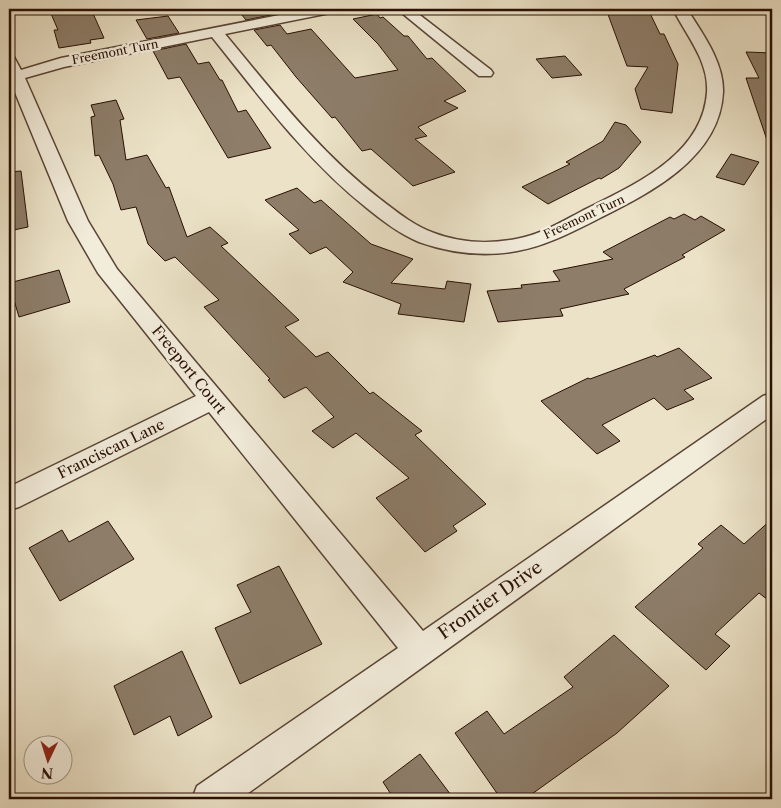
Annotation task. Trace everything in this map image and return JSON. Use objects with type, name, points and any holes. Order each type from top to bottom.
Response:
[{"type":"street","name":"Freemont Turn","points":[[12,68],[61,63],[330,9]]},
{"type":"street","points":[[404,9],[485,73]]},
{"type":"street","name":"Freemont Turn","points":[[215,32],[304,138],[340,176],[369,201],[405,227],[428,238],[473,247],[504,247],[528,242],[556,232],[646,186],[675,163],[698,138],[712,111],[715,92],[714,82],[706,55],[680,9]]},
{"type":"street","name":"Freeport Court","points":[[12,68],[68,200],[98,255],[114,279],[419,650]]},
{"type":"street","name":"Franciscan Lane","points":[[9,499],[213,399]]},
{"type":"street","name":"Frontier Drive","points":[[210,799],[772,402]]},
{"type":"building","points":[[49,9],[91,9],[104,38],[90,40],[91,43],[59,48],[54,30],[58,30]]},
{"type":"building","points":[[237,9],[266,9],[271,15],[246,20]]},
{"type":"building","points":[[606,9],[648,9],[660,34],[664,34],[678,64],[672,113],[641,109],[635,89],[648,67],[627,66]]},
{"type":"building","points":[[377,14],[404,36],[408,36],[427,59],[432,58],[466,91],[444,101],[458,108],[418,127],[427,136],[415,139],[455,172],[413,186],[371,149],[362,151],[335,117],[332,118],[296,77],[271,45],[267,46],[254,30],[280,25],[287,34],[311,29],[355,78],[398,70],[378,44],[353,19]]},
{"type":"building","points":[[168,16],[179,33],[147,39],[136,20]]},
{"type":"building","points":[[186,44],[198,64],[209,62],[220,80],[222,80],[238,112],[246,110],[271,148],[228,158],[180,77],[168,79],[153,51]]},
{"type":"building","points":[[746,52],[772,53],[772,146],[769,146],[746,78],[759,78]]},
{"type":"building","points":[[565,56],[582,75],[552,78],[536,59]]},
{"type":"building","points":[[116,100],[124,119],[120,120],[126,160],[147,155],[166,188],[169,187],[187,237],[210,227],[228,243],[221,246],[299,320],[285,327],[316,357],[328,352],[370,394],[373,392],[422,431],[415,435],[486,504],[453,526],[457,531],[425,552],[376,498],[409,478],[356,433],[333,448],[312,431],[334,417],[306,387],[284,398],[268,380],[270,379],[204,307],[219,300],[175,257],[165,261],[148,244],[136,207],[121,210],[113,184],[99,155],[95,156],[91,117],[95,116],[91,105]]},
{"type":"building","points":[[615,122],[626,125],[641,142],[619,168],[601,179],[599,178],[548,204],[522,187],[570,164],[566,162],[603,141]]},
{"type":"building","points":[[731,154],[759,162],[744,185],[716,177]]},
{"type":"building","points":[[21,171],[28,227],[9,231],[9,172]]},
{"type":"building","points":[[297,188],[314,203],[321,200],[371,244],[413,259],[391,283],[445,289],[447,281],[471,284],[464,322],[398,314],[401,304],[343,282],[353,272],[326,247],[310,254],[289,234],[299,230],[265,200]]},
{"type":"building","points":[[684,214],[695,220],[701,216],[725,230],[682,255],[685,257],[624,289],[629,294],[560,309],[563,316],[498,322],[487,291],[522,288],[521,285],[560,281],[553,271],[613,259],[603,252],[670,217],[674,219]]},
{"type":"building","points":[[59,270],[70,302],[19,317],[9,283]]},
{"type":"building","points":[[679,348],[712,378],[684,390],[694,399],[667,410],[654,398],[602,425],[620,441],[597,454],[541,401],[588,378],[590,379],[655,355],[657,357]]},
{"type":"building","points":[[772,519],[772,603],[759,593],[715,634],[730,646],[706,670],[635,607],[703,548],[698,544],[721,525],[744,544]]},
{"type":"building","points":[[108,521],[134,559],[60,601],[29,548],[62,530],[69,542]]},
{"type":"building","points":[[279,566],[322,644],[240,684],[215,628],[251,612],[237,585]]},
{"type":"building","points":[[614,635],[669,686],[617,733],[525,799],[501,799],[455,733],[487,711],[504,734],[573,687],[564,677]]},
{"type":"building","points":[[182,651],[212,717],[178,736],[170,716],[134,735],[114,686]]},
{"type":"building","points":[[420,754],[454,799],[394,799],[383,782]]}]
